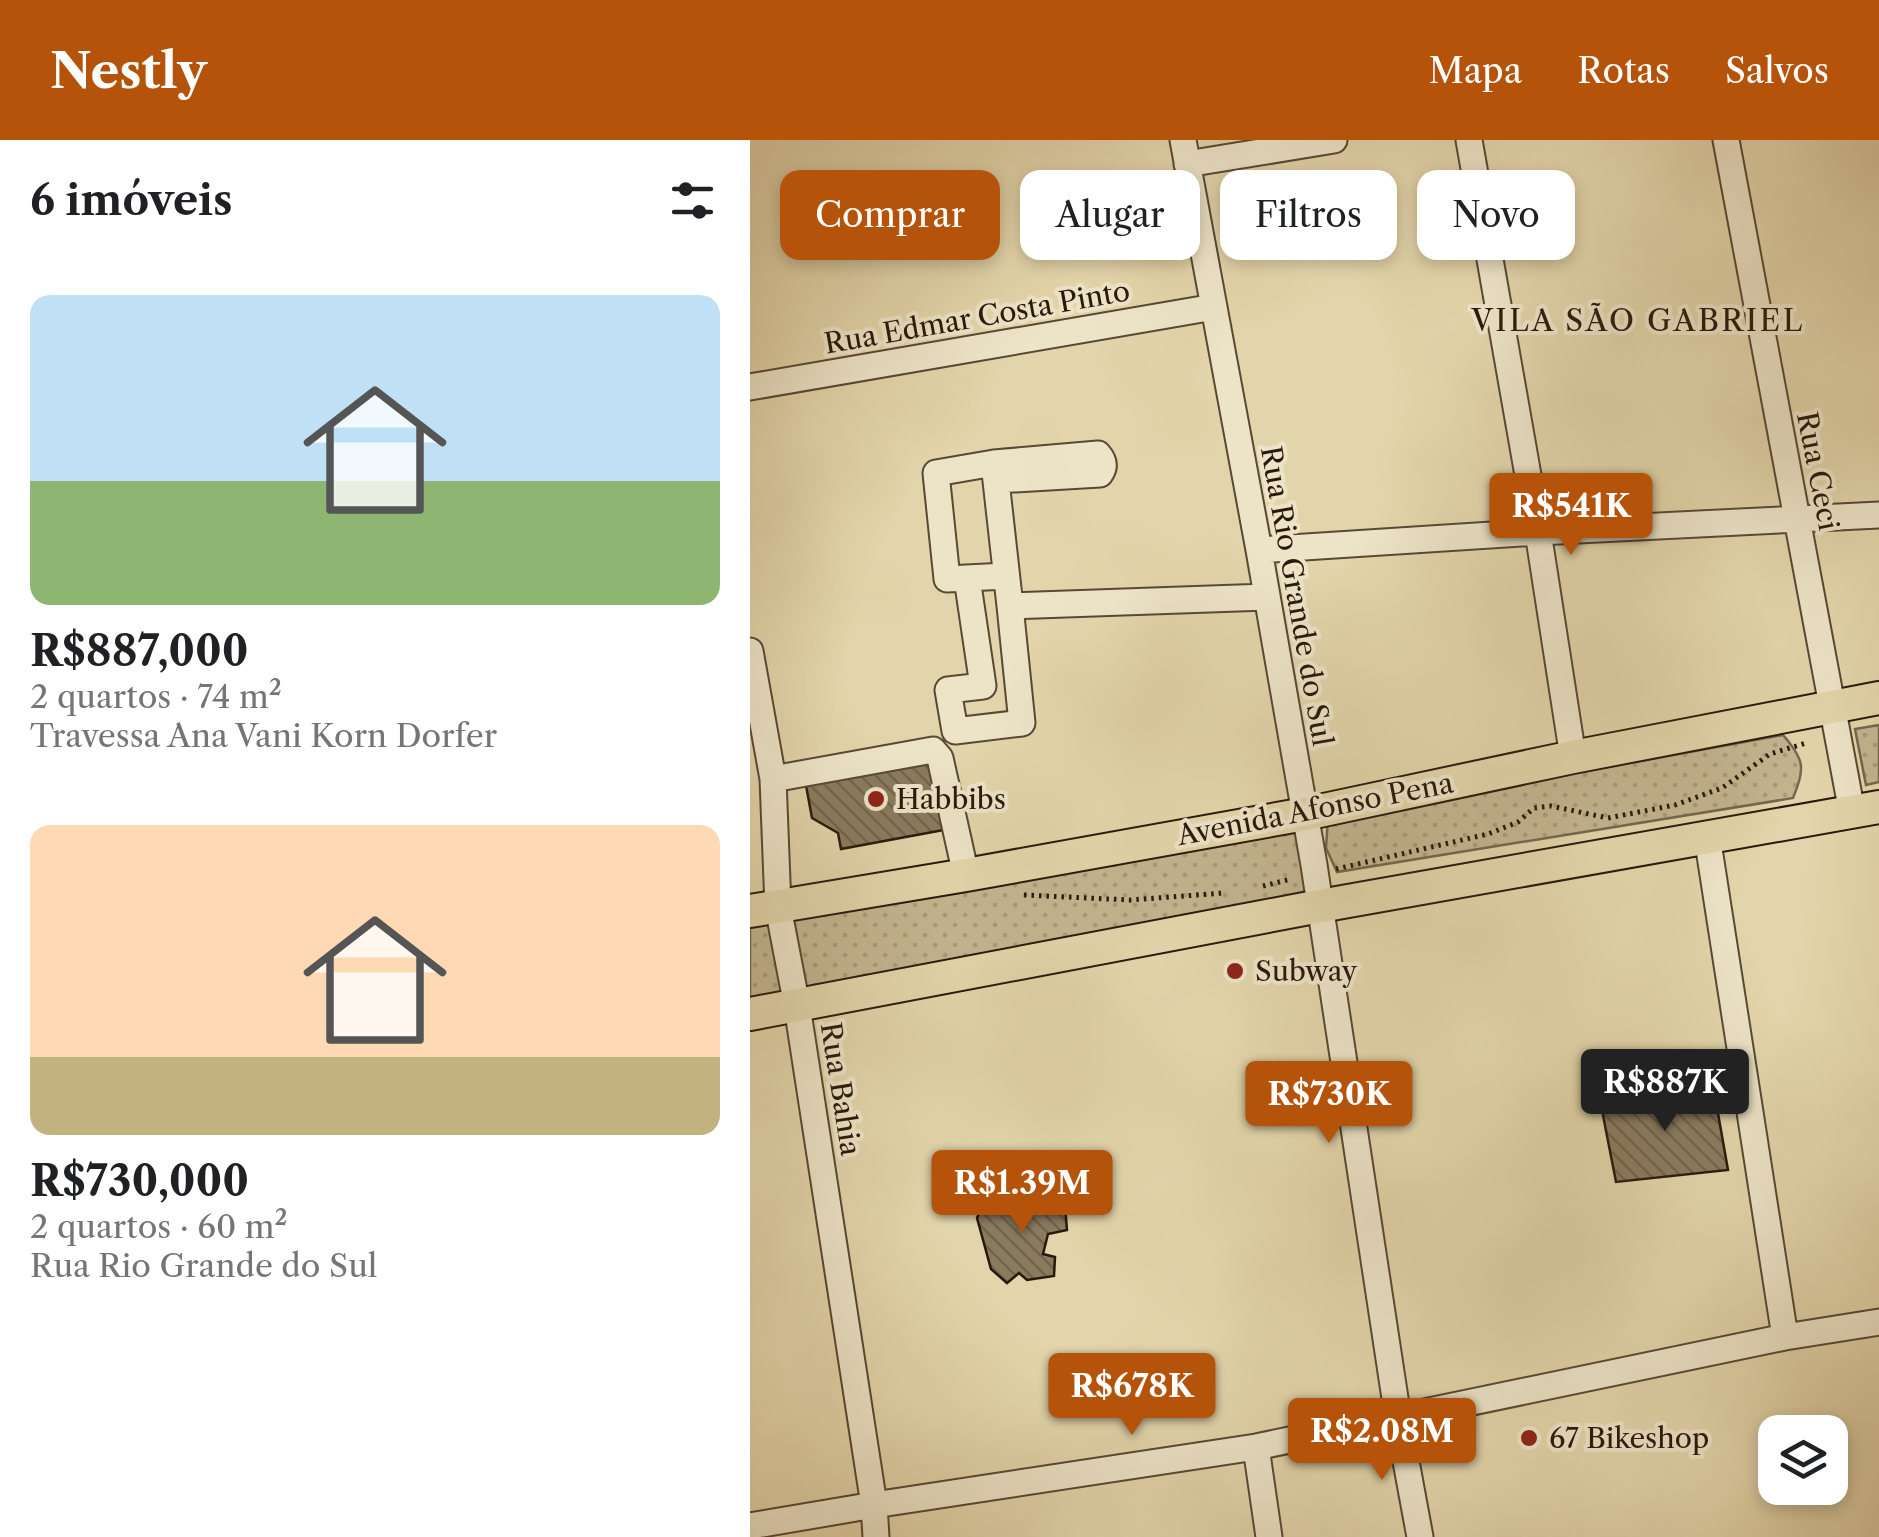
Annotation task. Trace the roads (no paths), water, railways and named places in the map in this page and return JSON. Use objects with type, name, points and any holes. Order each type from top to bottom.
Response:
[{"type":"main road","name":"Avenida Afonso Pena","points":[[764,909],[1305,814],[1879,698]]},
{"type":"main road","points":[[750,1014],[1320,906],[1866,810]]},
{"type":"street","points":[[1185,152],[1334,140]]},
{"type":"street","points":[[1468,140],[1538,532],[1573,757]]},
{"type":"street","name":"Rua Ceci","points":[[1726,140],[1833,706],[1866,810]]},
{"type":"street","name":"Rua Rio Grande do Sul","points":[[1185,152],[1305,814],[1398,1418],[1420,1537]]},
{"type":"street","name":"Rua Edmar Costa Pinto","points":[[750,387],[1214,307]]},
{"type":"street","points":[[967,578],[982,686],[948,690],[954,731],[1022,722],[996,472],[936,473],[947,579],[1006,576]]},
{"type":"street","points":[[1260,550],[1879,516]]},
{"type":"street","points":[[1010,606],[1268,597]]},
{"type":"street","name":"Rua Bahia","points":[[750,651],[773,779],[764,909],[798,1006],[876,1537]]},
{"type":"street","points":[[773,779],[933,750],[940,758],[966,875]]},
{"type":"street","points":[[1707,836],[1784,1337]]},
{"type":"street","points":[[750,1526],[1256,1446],[1784,1337],[1879,1322]]},
{"type":"street","points":[[1256,1446],[1269,1537]]},
{"type":"place","name":"Habbibs","points":[[876,799]]},
{"type":"place","name":"Subway","points":[[1235,971]]},
{"type":"place","name":"67 Bikeshop","points":[[1529,1438]]},
{"type":"district","name":"VILA SÃO GABRIEL","points":[[1638,320]]}]
